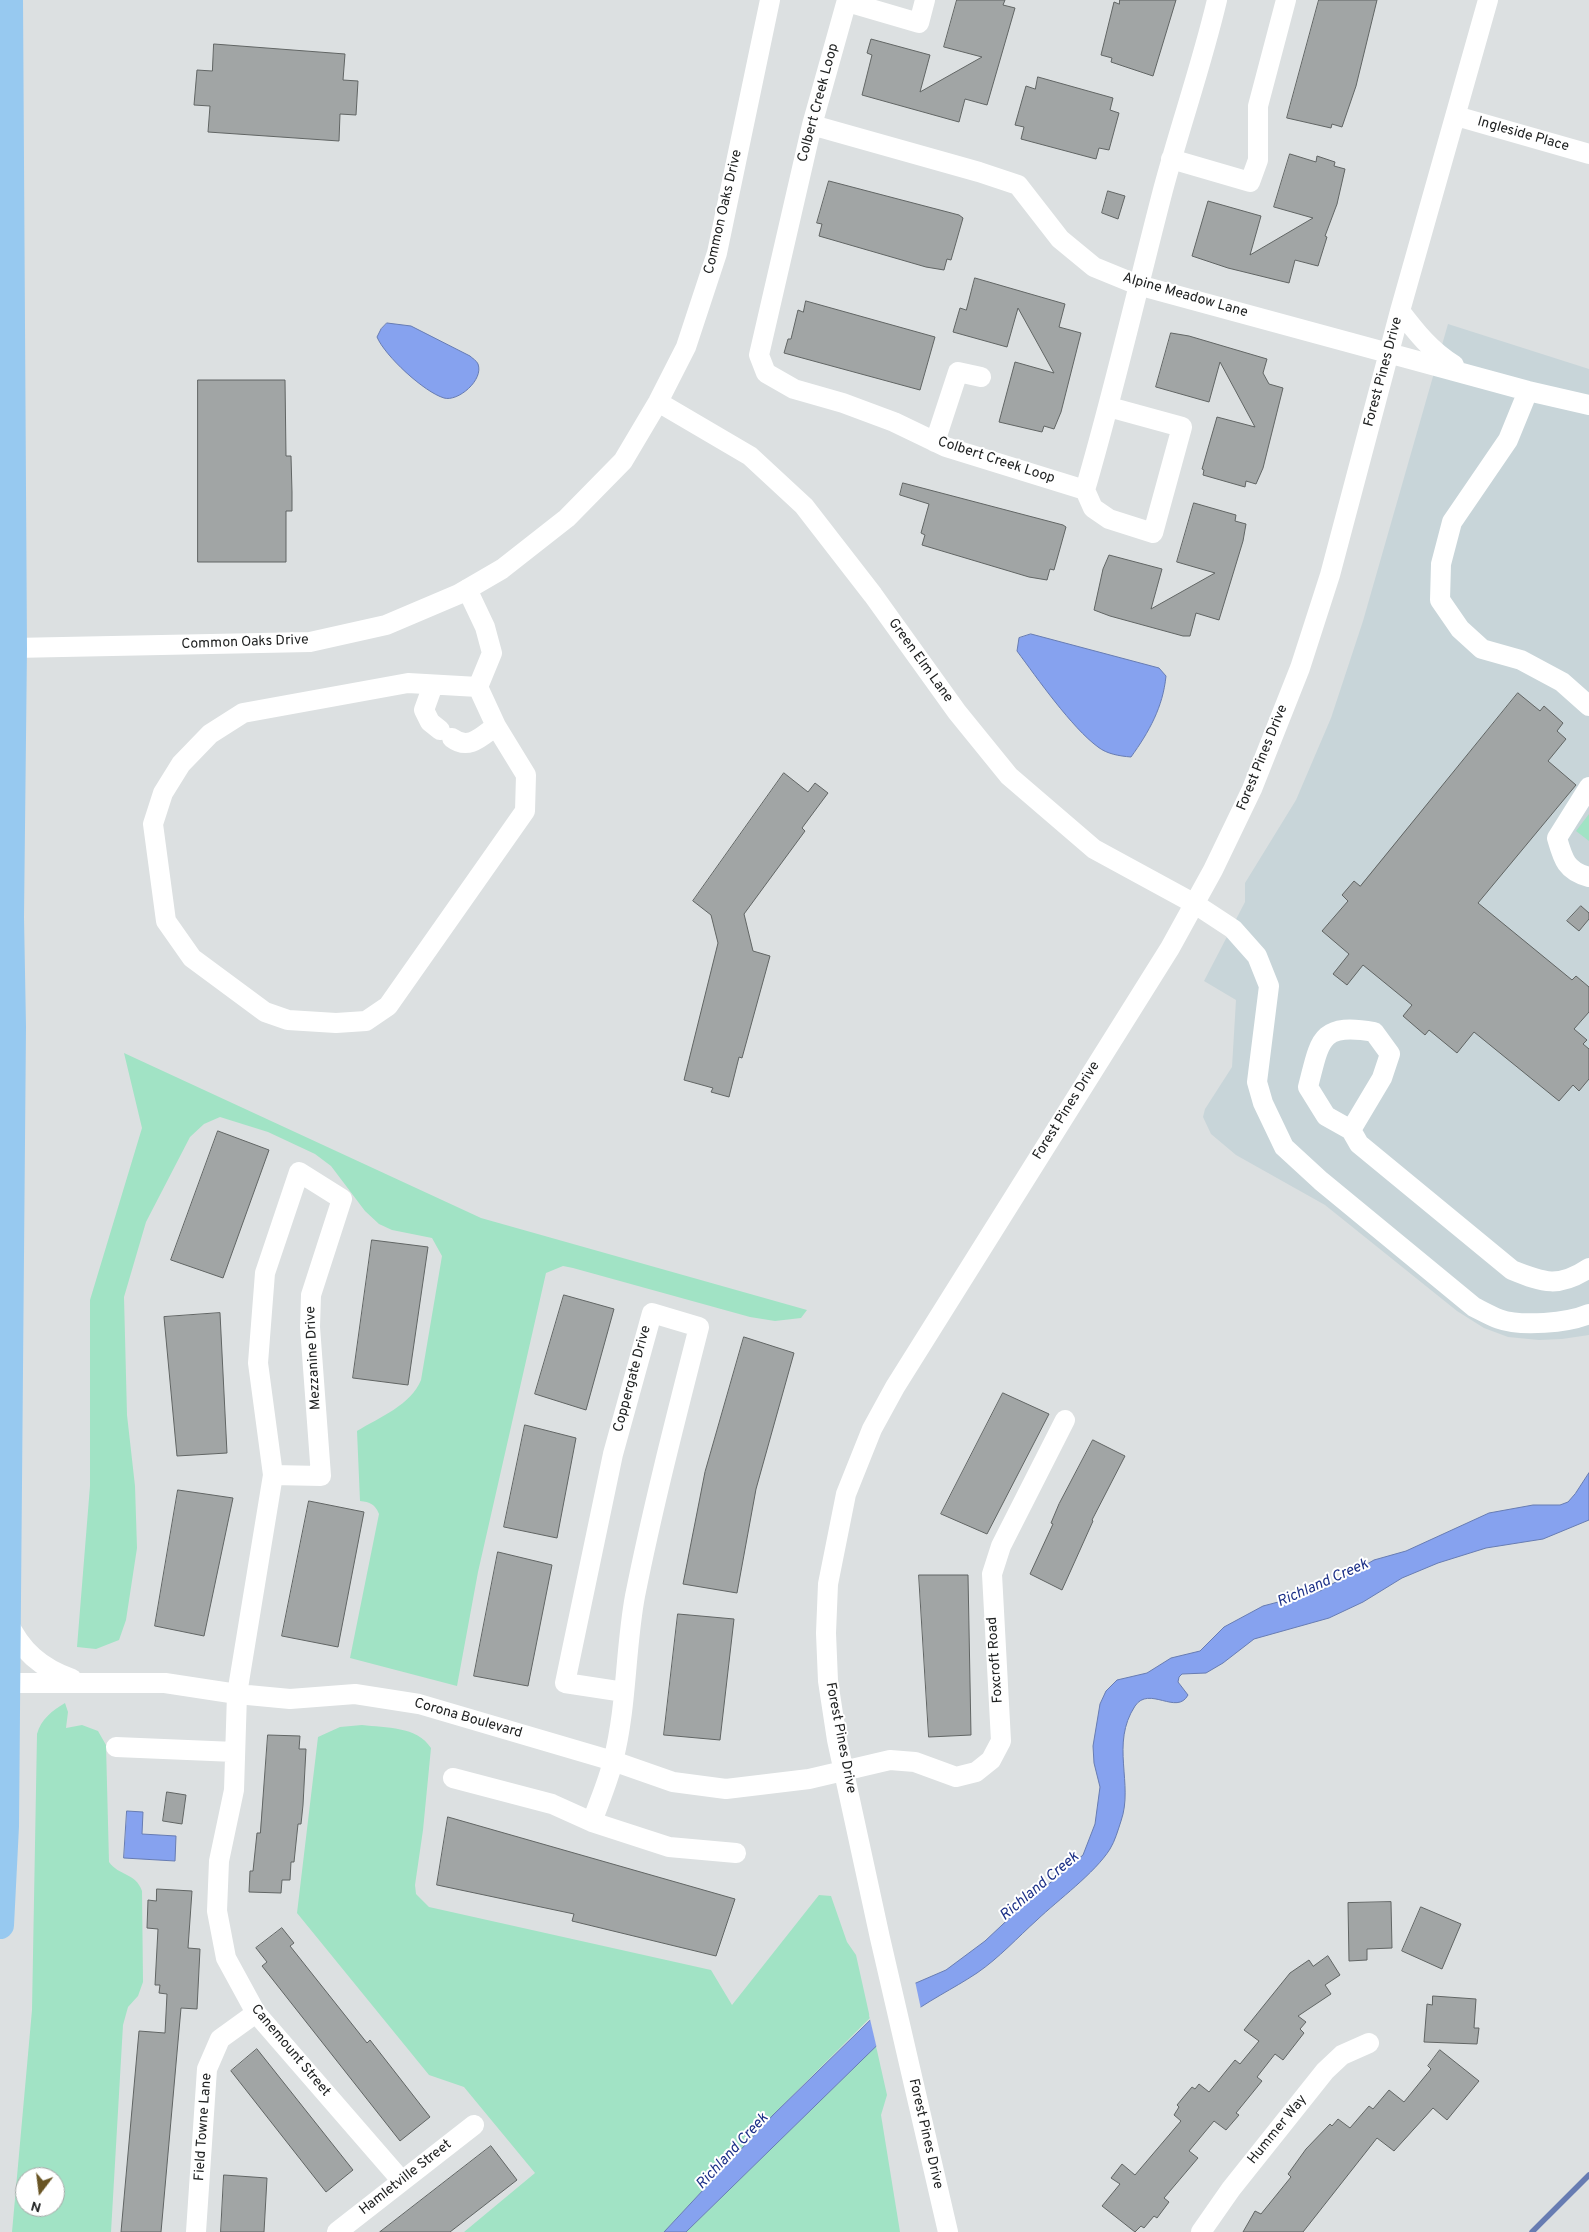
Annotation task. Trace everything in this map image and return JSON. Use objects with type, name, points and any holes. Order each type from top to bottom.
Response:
[{"type":"highway","points":[[0,1925],[5,1826],[3,1682],[6,1618],[12,1027],[5,923],[13,648],[9,0]]},
{"type":"street","name":"Common Oaks Drive","points":[[13,648],[310,642],[386,625],[467,589],[502,569],[567,518],[623,460],[658,402],[686,347],[717,253],[770,0]]},
{"type":"street","points":[[847,1],[919,22],[925,0]]},
{"type":"street","points":[[1109,407],[1182,427],[1153,533],[1109,519],[1093,508],[1085,490],[1109,407],[1171,159],[1217,0]]},
{"type":"street","points":[[1171,159],[1250,182],[1258,160],[1258,106],[1286,0]]},
{"type":"street","name":"Forest Pines Drive","points":[[948,2232],[880,1938],[830,1703],[826,1633],[828,1584],[846,1494],[872,1430],[896,1387],[1195,904],[1252,789],[1300,668],[1330,575],[1400,311],[1488,0]]},
{"type":"street","name":"Colbert Creek Loop","points":[[847,1],[812,125],[759,355],[766,373],[794,389],[843,403],[894,422],[935,442],[1085,490]]},
{"type":"street","name":"Ingleside Place","points":[[1456,116],[1589,154]]},
{"type":"street","name":"Alpine Meadow Lane","points":[[812,125],[979,172],[1018,185],[1060,239],[1094,266],[1138,285],[1469,374]]},
{"type":"street","points":[[1400,311],[1418,336],[1442,358],[1469,374],[1528,391],[1589,405]]},
{"type":"street","points":[[935,442],[958,372],[981,377]]},
{"type":"street","points":[[1528,391],[1508,440],[1452,522],[1441,564],[1440,600],[1460,630],[1482,649],[1521,660],[1562,682],[1589,706]]},
{"type":"street","name":"Green Elm Lane","points":[[658,402],[750,456],[804,506],[873,595],[957,712],[1009,776],[1094,849],[1195,904],[1233,929],[1258,956],[1269,986],[1257,1082],[1263,1103],[1284,1147],[1322,1181],[1474,1307],[1500,1320],[1545,1323],[1580,1318],[1589,1314]]},
{"type":"street","points":[[467,589],[485,627],[492,653],[478,687],[496,726],[526,775],[528,790],[525,811],[388,1006],[366,1021],[336,1023],[288,1020],[265,1012],[192,958],[166,921],[153,824],[163,793],[181,764],[210,734],[243,713],[408,683],[478,687]]},
{"type":"street","points":[[433,685],[424,710],[430,722],[459,744],[471,744],[496,726]]},
{"type":"street","points":[[1589,788],[1557,838],[1564,862],[1579,875],[1589,877]]},
{"type":"street","points":[[1351,1130],[1382,1078],[1390,1054],[1374,1032],[1349,1027],[1329,1034],[1317,1050],[1308,1087],[1326,1116],[1351,1130],[1359,1144],[1512,1270],[1541,1281],[1572,1279],[1589,1268]]},
{"type":"street","name":"Mezzanine Drive","points":[[237,1694],[273,1475],[258,1363],[264,1273],[299,1172],[342,1199],[312,1295],[310,1327],[321,1476],[273,1475]]},
{"type":"street","name":"Coppergate Drive","points":[[592,1822],[613,1761],[624,1692],[635,1598],[661,1478],[699,1327],[652,1313],[613,1454],[565,1683],[624,1692]]},
{"type":"street","name":"Foxcroft Road","points":[[844,1771],[890,1760],[915,1762],[956,1777],[976,1772],[991,1760],[1001,1741],[992,1574],[1001,1546],[1065,1420]]},
{"type":"street","name":"Corona Boulevard","points":[[6,1618],[17,1638],[41,1665],[53,1672],[84,1683]]},
{"type":"street","name":"Corona Boulevard","points":[[3,1682],[165,1682],[237,1694],[290,1699],[355,1694],[419,1704],[613,1761],[673,1782],[726,1789],[774,1784],[844,1771]]},
{"type":"street","name":"Canemount Street","points":[[237,1694],[234,1790],[219,1861],[217,1911],[226,1958],[256,2013],[400,2180]]},
{"type":"street","points":[[116,1747],[235,1752]]},
{"type":"street","points":[[453,1778],[552,1804],[592,1822],[669,1847],[736,1853]]},
{"type":"street","name":"Field Towne Lane","points":[[196,2232],[207,2069],[220,2039],[256,2013]]},
{"type":"street","name":"Hummer Way","points":[[1201,2232],[1230,2190],[1326,2071],[1342,2055],[1369,2043]]},
{"type":"street","name":"Hamletville Street","points":[[337,2232],[400,2180],[474,2125]]},
{"type":"shaded area","points":[[1448,324],[1589,369],[1589,1335],[1562,1339],[1539,1340],[1508,1337],[1484,1328],[1457,1311],[1325,1205],[1236,1155],[1211,1134],[1203,1117],[1205,1109],[1232,1067],[1236,1000],[1204,981],[1245,902],[1245,883],[1296,800],[1331,718],[1363,621]]},
{"type":"green space","points":[[1589,814],[1589,841],[1576,831]]},
{"type":"green space","points":[[124,1053],[481,1218],[807,1310],[801,1318],[775,1321],[750,1317],[573,1268],[563,1266],[546,1273],[478,1572],[457,1686],[350,1658],[379,1514],[372,1504],[360,1501],[357,1431],[394,1410],[410,1397],[421,1380],[442,1256],[432,1238],[392,1230],[379,1224],[365,1211],[331,1166],[315,1154],[268,1132],[220,1117],[204,1124],[190,1137],[146,1222],[124,1297],[127,1415],[135,1486],[137,1548],[126,1620],[119,1640],[96,1649],[77,1647],[90,1486],[90,1300],[142,1128]]},
{"type":"green space","points":[[65,1703],[68,1712],[66,1728],[82,1725],[98,1731],[106,1745],[109,1862],[113,1867],[136,1881],[142,1891],[143,1982],[138,1996],[128,2007],[123,2025],[111,2232],[12,2232],[15,2199],[15,2217],[65,2217],[65,2167],[18,2167],[32,2010],[37,1734],[44,1720],[51,1712]]},
{"type":"green space","points":[[362,1725],[400,1729],[409,1732],[425,1741],[431,1748],[423,1830],[415,1885],[416,1894],[429,1907],[711,1970],[732,2005],[819,1895],[831,1896],[847,1942],[856,1955],[870,2018],[773,2115],[664,2232],[464,2232],[535,2173],[464,2087],[429,2075],[297,1913],[318,1737],[340,1727]]},
{"type":"green space","points":[[876,2046],[887,2095],[881,2115],[900,2232],[686,2232]]},
{"type":"water","points":[[387,323],[411,326],[470,356],[477,363],[479,370],[474,383],[456,397],[450,398],[444,398],[426,389],[396,363],[381,345],[377,337]]},
{"type":"water","points":[[1031,634],[1159,668],[1166,676],[1162,698],[1154,719],[1131,757],[1113,754],[1098,747],[1077,728],[1055,702],[1017,651],[1019,638]]},
{"type":"water","points":[[1589,1473],[1589,1520],[1543,1539],[1486,1548],[1438,1563],[1402,1578],[1363,1602],[1329,1618],[1254,1639],[1223,1663],[1206,1673],[1182,1674],[1178,1682],[1188,1695],[1183,1701],[1177,1703],[1148,1698],[1141,1700],[1135,1706],[1128,1720],[1124,1735],[1125,1793],[1121,1821],[1112,1846],[1095,1867],[985,1967],[904,2019],[686,2232],[664,2232],[773,2115],[902,1989],[946,1970],[985,1941],[1018,1910],[1083,1855],[1095,1824],[1100,1787],[1094,1763],[1093,1746],[1100,1704],[1106,1691],[1117,1680],[1147,1673],[1171,1658],[1200,1651],[1224,1627],[1263,1606],[1320,1591],[1374,1560],[1406,1551],[1489,1513],[1533,1505],[1560,1505],[1568,1502]]},
{"type":"water","points":[[127,1811],[143,1812],[142,1834],[176,1836],[175,1861],[124,1858]]},
{"type":"pier","points":[[915,1981],[921,2009],[877,2049],[869,2015],[901,1987]]},
{"type":"building","points":[[957,0],[1005,0],[1003,5],[1015,8],[987,105],[965,99],[959,122],[862,95],[872,55],[867,53],[871,39],[930,55],[920,92],[982,57],[944,47]]},
{"type":"building","points":[[1120,0],[1176,0],[1153,76],[1111,62],[1112,58],[1101,55],[1114,2],[1119,4]]},
{"type":"building","points":[[1319,0],[1377,0],[1356,86],[1342,127],[1332,124],[1331,128],[1287,118]]},
{"type":"building","points":[[214,44],[345,54],[343,80],[358,81],[356,115],[340,114],[339,141],[208,132],[210,106],[194,105],[197,70],[212,71]]},
{"type":"building","points":[[1038,77],[1113,98],[1110,110],[1119,113],[1109,150],[1099,148],[1096,159],[1021,139],[1024,127],[1015,125],[1026,86],[1035,89]]},
{"type":"building","points":[[1290,154],[1316,162],[1317,156],[1335,162],[1334,166],[1345,169],[1337,204],[1325,236],[1327,237],[1318,266],[1295,260],[1289,283],[1228,268],[1192,256],[1208,201],[1261,216],[1250,255],[1313,218],[1274,207]]},
{"type":"building","points":[[829,181],[959,215],[963,218],[951,260],[947,259],[944,270],[926,267],[819,236],[822,224],[817,223]]},
{"type":"building","points":[[1108,191],[1125,196],[1118,219],[1102,213]]},
{"type":"building","points":[[975,278],[1065,304],[1059,327],[1081,333],[1061,412],[1054,429],[1044,426],[1042,432],[999,422],[1015,362],[1054,373],[1018,308],[1007,347],[953,332],[960,308],[966,310]]},
{"type":"building","points":[[806,301],[935,337],[920,390],[784,353],[788,339],[791,339],[798,310],[803,312]]},
{"type":"building","points":[[1171,333],[1189,336],[1267,359],[1263,373],[1269,384],[1283,388],[1263,468],[1256,484],[1246,481],[1245,487],[1203,475],[1204,470],[1202,469],[1217,417],[1255,427],[1220,362],[1209,402],[1156,387]]},
{"type":"building","points":[[198,380],[285,380],[286,456],[291,456],[292,492],[292,511],[286,511],[286,562],[198,562]]},
{"type":"building","points":[[903,483],[1063,525],[1066,527],[1054,570],[1050,569],[1047,580],[1029,577],[922,545],[925,535],[921,533],[929,504],[900,495]]},
{"type":"building","points":[[1194,503],[1236,515],[1235,521],[1246,524],[1243,541],[1219,620],[1196,613],[1190,636],[1183,636],[1094,610],[1103,569],[1109,555],[1162,569],[1151,609],[1215,573],[1177,562]]},
{"type":"building","points":[[1518,693],[1540,711],[1544,706],[1563,723],[1557,731],[1566,739],[1548,761],[1576,785],[1478,903],[1572,980],[1576,976],[1589,987],[1589,1012],[1574,1029],[1587,1040],[1583,1044],[1589,1049],[1589,1079],[1579,1091],[1573,1085],[1559,1101],[1474,1032],[1457,1053],[1429,1030],[1425,1035],[1403,1016],[1412,1005],[1363,965],[1347,985],[1333,974],[1349,954],[1322,931],[1348,901],[1342,895],[1354,881],[1360,886]]},
{"type":"building","points":[[784,773],[808,792],[815,783],[828,793],[802,828],[805,831],[744,914],[753,951],[770,956],[742,1058],[739,1057],[729,1097],[711,1092],[713,1088],[684,1080],[718,943],[711,915],[693,901]]},
{"type":"building","points":[[1581,906],[1589,913],[1589,919],[1579,931],[1567,921]]},
{"type":"building","points":[[218,1131],[269,1150],[223,1278],[171,1260]]},
{"type":"building","points":[[372,1240],[428,1247],[408,1385],[353,1378]]},
{"type":"building","points":[[564,1295],[614,1309],[586,1410],[535,1394]]},
{"type":"building","points":[[220,1313],[227,1453],[177,1456],[164,1317]]},
{"type":"building","points":[[744,1337],[794,1353],[756,1489],[737,1593],[683,1584],[705,1472]]},
{"type":"building","points":[[1003,1393],[1049,1414],[987,1534],[941,1514]]},
{"type":"building","points":[[525,1425],[576,1438],[557,1538],[504,1527]]},
{"type":"building","points":[[1093,1440],[1125,1456],[1092,1520],[1062,1590],[1030,1574],[1053,1524],[1051,1523],[1059,1504]]},
{"type":"building","points":[[178,1490],[233,1498],[204,1636],[155,1626]]},
{"type":"building","points":[[309,1501],[364,1512],[338,1647],[282,1636]]},
{"type":"building","points":[[498,1552],[552,1565],[528,1686],[474,1676]]},
{"type":"building","points":[[919,1575],[968,1575],[971,1735],[929,1737]]},
{"type":"building","points":[[678,1614],[734,1619],[720,1740],[664,1735]]},
{"type":"building","points":[[268,1735],[300,1736],[299,1749],[306,1749],[301,1824],[298,1824],[294,1862],[291,1862],[290,1880],[282,1880],[281,1893],[249,1892],[250,1871],[253,1871],[257,1833],[260,1833]]},
{"type":"building","points":[[167,1792],[186,1795],[182,1824],[163,1821]]},
{"type":"building","points":[[448,1817],[735,1899],[716,1956],[572,1921],[574,1914],[437,1885]]},
{"type":"building","points":[[157,1889],[192,1891],[188,1948],[200,1949],[197,2009],[181,2008],[161,2232],[121,2232],[139,2031],[165,2033],[167,1994],[159,1993],[160,1985],[155,1985],[158,1929],[147,1928],[148,1900],[156,1901]]},
{"type":"building","points":[[1391,1902],[1392,1948],[1367,1949],[1367,1960],[1349,1961],[1348,1903]]},
{"type":"building","points":[[1421,1907],[1461,1924],[1442,1969],[1402,1951]]},
{"type":"building","points":[[282,1928],[294,1943],[290,1946],[367,2043],[370,2040],[430,2117],[400,2141],[262,1966],[267,1962],[256,1948]]},
{"type":"building","points":[[1328,1956],[1340,1975],[1325,1985],[1331,1994],[1298,2016],[1306,2022],[1300,2029],[1304,2033],[1283,2060],[1275,2054],[1257,2077],[1262,2081],[1236,2113],[1239,2115],[1226,2130],[1214,2121],[1189,2151],[1198,2158],[1164,2198],[1169,2202],[1157,2218],[1154,2216],[1144,2228],[1141,2226],[1135,2232],[1102,2206],[1120,2184],[1111,2178],[1122,2164],[1135,2175],[1181,2121],[1174,2115],[1179,2107],[1177,2105],[1192,2087],[1195,2089],[1199,2084],[1209,2092],[1235,2060],[1240,2064],[1259,2041],[1244,2030],[1290,1973],[1309,1960],[1313,1966]]},
{"type":"building","points":[[1433,1996],[1476,1999],[1474,2028],[1479,2028],[1477,2044],[1424,2042],[1427,2004],[1432,2005]]},
{"type":"building","points":[[257,2049],[353,2170],[326,2192],[231,2071]]},
{"type":"building","points":[[1440,2050],[1479,2081],[1447,2120],[1433,2108],[1394,2151],[1377,2138],[1303,2232],[1243,2232],[1255,2211],[1261,2214],[1291,2177],[1288,2174],[1306,2149],[1330,2124],[1332,2126],[1338,2119],[1350,2128],[1369,2106],[1373,2109],[1389,2090],[1404,2102],[1431,2069],[1428,2066]]},
{"type":"building","points":[[491,2146],[517,2180],[450,2232],[380,2232]]},
{"type":"building","points":[[224,2175],[267,2178],[264,2232],[221,2232]]},
{"type":"waterway","points":[[1532,2232],[1589,2175]]},
{"type":"water label","name":"Richland Creek","points":[[1323,1584]]},
{"type":"water label","name":"Richland Creek","points":[[1040,1887]]},
{"type":"water label","name":"Richland Creek","points":[[733,2152]]}]
